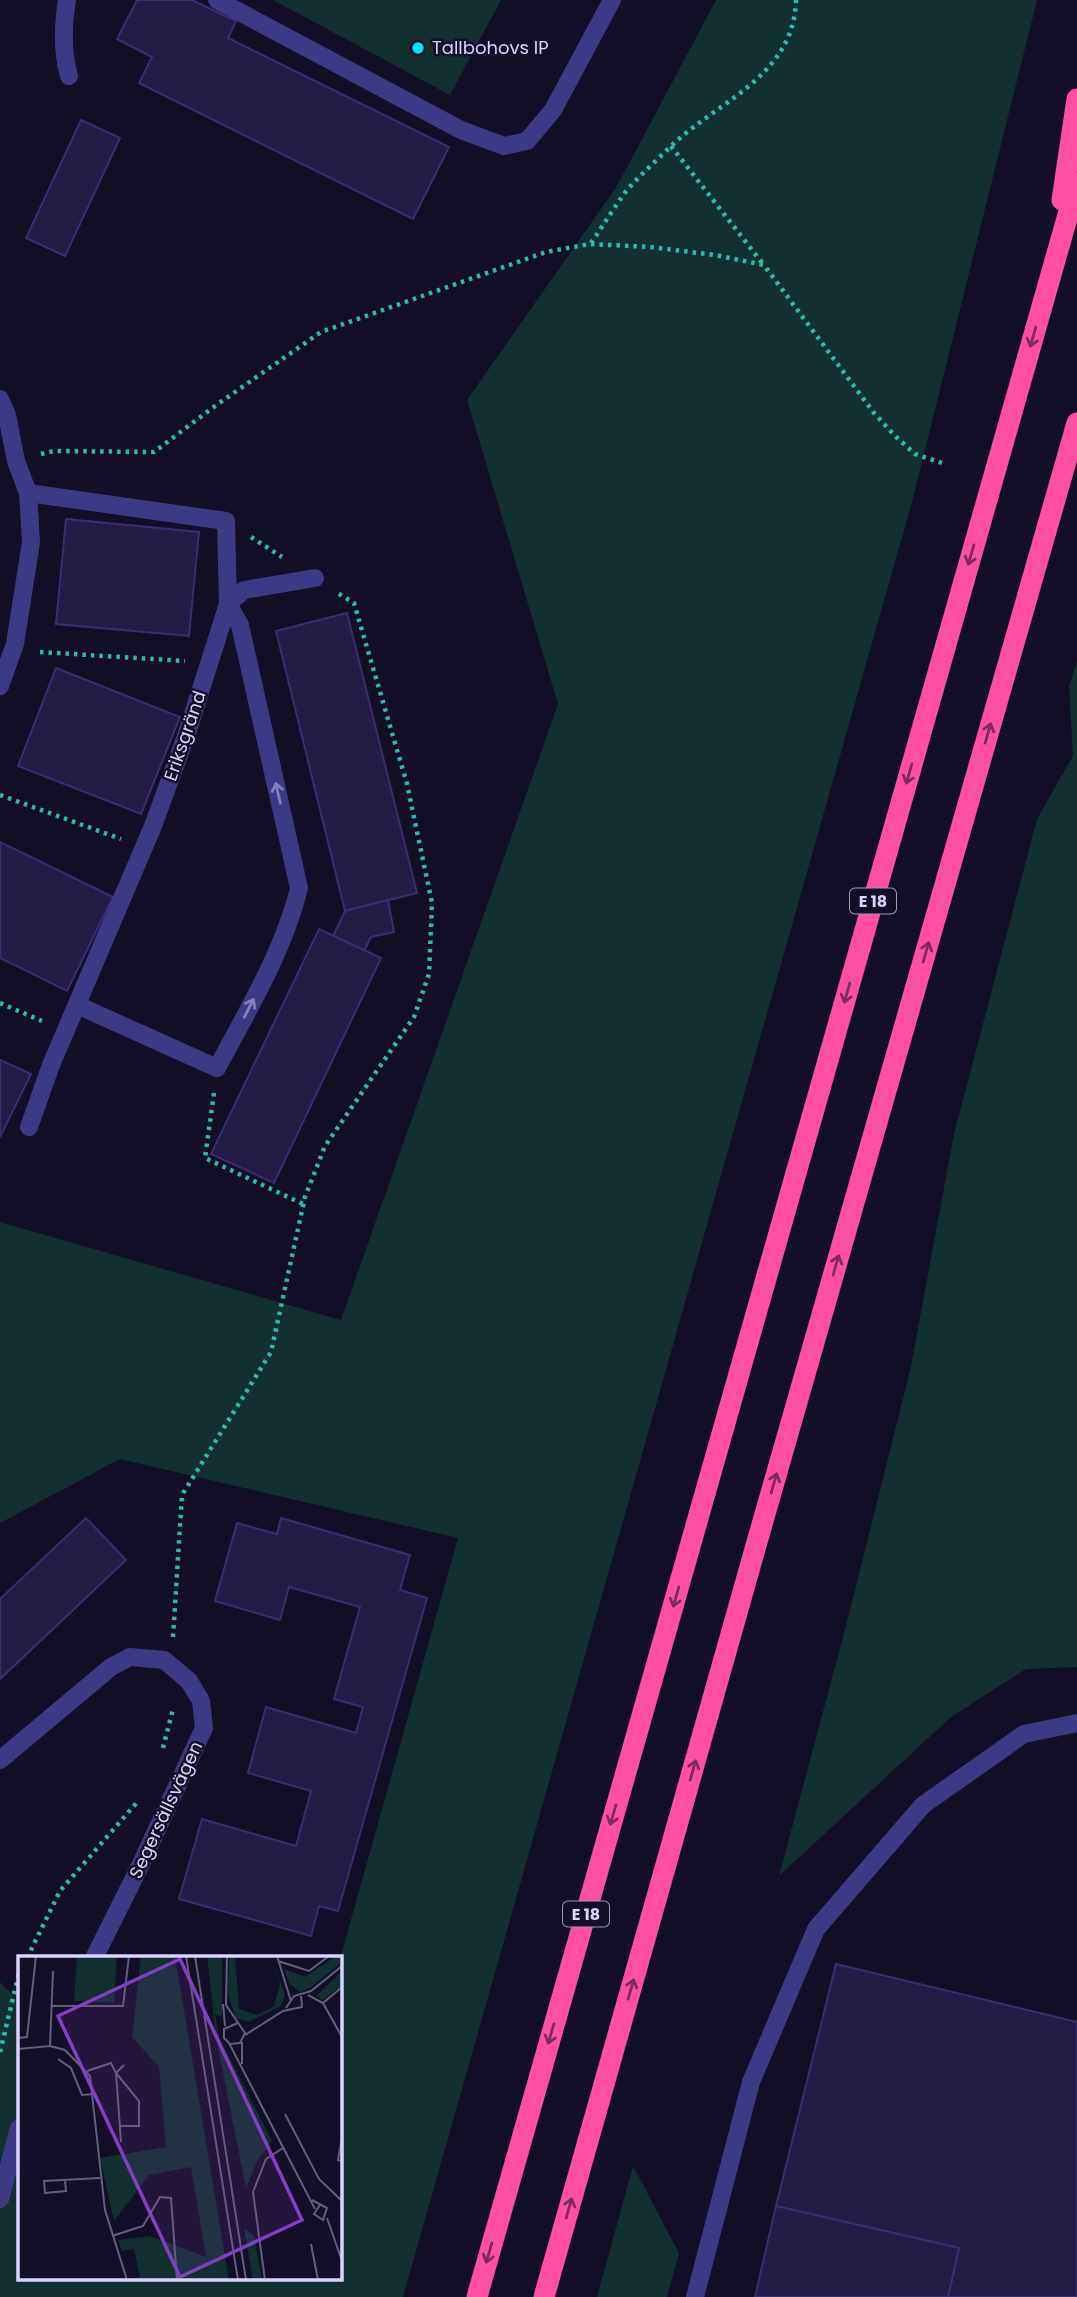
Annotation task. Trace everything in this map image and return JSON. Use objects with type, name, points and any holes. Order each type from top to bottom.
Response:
[{"type":"highway","points":[[1052,271],[1077,99]]},
{"type":"highway","name":"E 18","points":[[477,2297],[1077,183]]},
{"type":"highway","points":[[544,2297],[1077,423]]},
{"type":"street","points":[[67,0],[64,15],[65,61],[69,76]]},
{"type":"street","points":[[217,0],[461,130],[504,146],[527,141],[553,110],[612,0]]},
{"type":"street","points":[[0,399],[7,415],[16,460],[28,493],[30,542],[15,644],[0,686]]},
{"type":"street","points":[[28,493],[226,521]]},
{"type":"street","name":"Eriksgränd","points":[[29,1127],[51,1065],[144,848],[186,736],[228,604],[226,521]]},
{"type":"street","points":[[77,1005],[218,1068],[253,1002],[293,912],[299,888],[240,625],[228,604],[244,590],[315,578]]},
{"type":"street","points":[[0,1760],[111,1667],[130,1657],[164,1660],[173,1667]]},
{"type":"street","name":"Segersällsvägen","points":[[95,1956],[204,1728],[201,1701],[189,1681],[173,1667]]},
{"type":"street","points":[[695,2297],[751,2082],[816,1929],[923,1805],[1024,1734],[1077,1723]]},
{"type":"street","points":[[0,2199],[18,2132]]},
{"type":"path","points":[[590,244],[628,190],[671,146],[771,67],[787,44],[796,16],[796,0]]},
{"type":"path","points":[[671,146],[874,413],[915,454],[942,463]]},
{"type":"path","points":[[16,460],[54,452],[154,452],[321,332],[546,251],[590,244],[650,247],[715,255],[764,265]]},
{"type":"path","points":[[160,1759],[173,1712],[182,1495],[271,1352],[303,1204],[325,1146],[414,1017],[429,974],[432,904],[407,784],[354,603],[226,521]]},
{"type":"path","points":[[29,652],[209,663]]},
{"type":"path","points":[[0,795],[144,848]]},
{"type":"path","points":[[0,1003],[65,1032]]},
{"type":"path","points":[[218,1068],[205,1158],[303,1204]]},
{"type":"path","points":[[28,1956],[60,1891],[136,1805],[143,1793]]},
{"type":"path","points":[[0,2052],[18,1977]]},
{"type":"green space","name":"Tallbohovs IP","points":[[273,0],[501,0],[450,95]]},
{"type":"green space","points":[[716,0],[1037,0],[912,502],[403,2297],[0,2297],[0,1982],[18,2001],[18,2280],[341,2280],[341,1956],[458,1538],[120,1459],[0,1523],[0,1222],[341,1320],[558,704],[467,400],[617,186]]},
{"type":"green space","points":[[1077,661],[1077,1667],[1026,1669],[951,1717],[779,1876],[910,1371],[954,1134],[1037,819],[1073,756],[1069,686]]},
{"type":"green space","points":[[633,2166],[679,2253],[667,2297],[597,2297]]},
{"type":"building","points":[[137,0],[192,0],[236,21],[228,38],[449,147],[413,219],[139,83],[152,57],[117,39]]},
{"type":"building","points":[[81,120],[120,138],[65,256],[26,238]]},
{"type":"building","points":[[66,519],[199,532],[189,636],[56,624]]},
{"type":"building","points":[[347,613],[417,893],[345,911],[276,631]]},
{"type":"building","points":[[56,668],[180,717],[141,814],[18,766]]},
{"type":"building","points":[[0,842],[113,897],[67,991],[0,958]]},
{"type":"building","points":[[388,900],[394,932],[371,937],[364,951],[333,936],[345,911]]},
{"type":"building","points":[[319,929],[381,958],[274,1183],[211,1154]]},
{"type":"building","points":[[0,1060],[31,1074],[0,1137]]},
{"type":"building","points":[[86,1518],[126,1560],[0,1679],[0,1599]]},
{"type":"building","points":[[281,1518],[410,1555],[400,1590],[427,1598],[338,1911],[319,1906],[311,1936],[179,1899],[202,1819],[296,1846],[311,1791],[248,1773],[266,1707],[356,1733],[363,1707],[334,1699],[360,1607],[289,1587],[280,1620],[215,1601],[237,1523],[277,1534]]},
{"type":"building","points":[[836,1964],[1077,2022],[1077,2297],[948,2297],[959,2248],[776,2206]]},
{"type":"building","points":[[776,2206],[959,2248],[948,2297],[755,2297]]},
{"type":"place","name":"Tallbohovs IP","points":[[418,48]]}]
